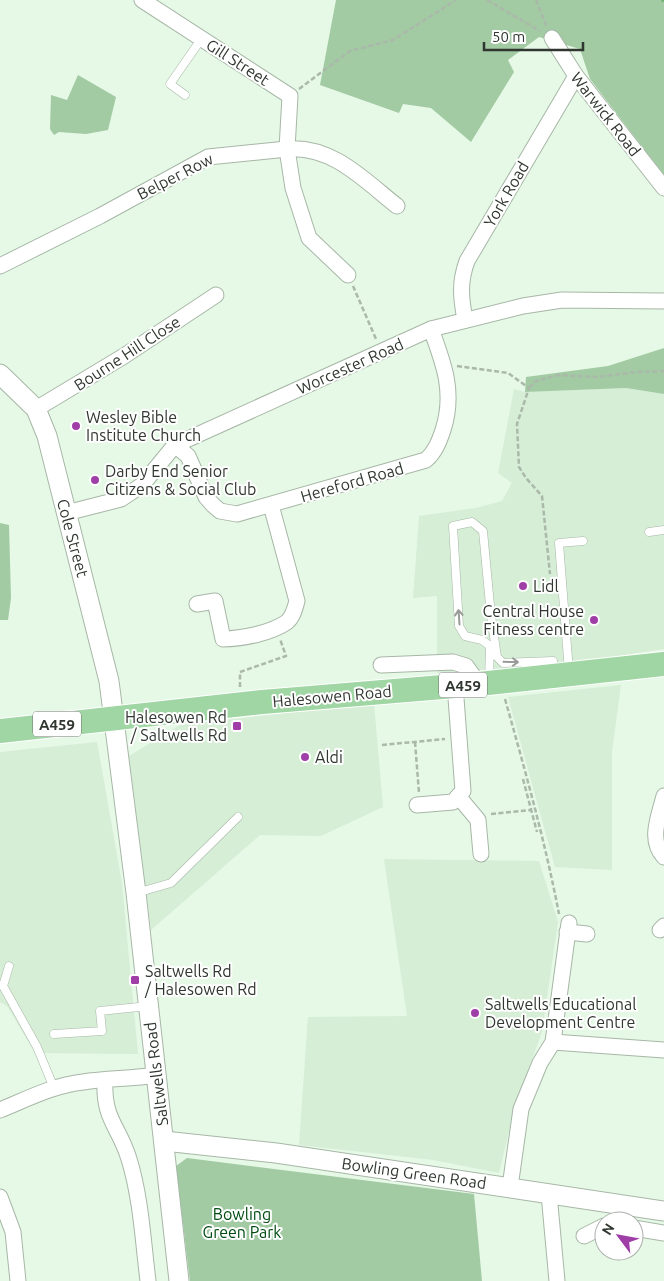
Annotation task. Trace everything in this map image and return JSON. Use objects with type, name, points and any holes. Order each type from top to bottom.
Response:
[{"type":"main road","name":"Halesowen Road","points":[[0,731],[241,704],[561,675],[663,669]]},
{"type":"street","name":"Gill Street","points":[[142,0],[290,96]]},
{"type":"street","name":"Warwick Road","points":[[552,38],[576,76],[664,188]]},
{"type":"street","name":"York Road","points":[[465,320],[460,294],[461,278],[467,261],[576,76]]},
{"type":"street","points":[[290,96],[286,149],[293,188],[309,238],[348,275]]},
{"type":"street","name":"Belper Row","points":[[0,266],[100,216],[208,156],[302,147],[323,153],[346,165],[397,206]]},
{"type":"street","name":"Bourne Hill Close","points":[[36,409],[124,356],[216,294]]},
{"type":"street","name":"Worcester Road","points":[[66,513],[121,499],[142,484],[175,445],[431,329],[523,306],[562,300],[664,301]]},
{"type":"street","name":"Hereford Road","points":[[175,445],[188,456],[206,497],[220,511],[237,514],[426,460],[438,442],[446,420],[449,386],[444,365],[431,329]]},
{"type":"street","name":"Cole Street","points":[[0,374],[36,409],[47,436],[109,681],[115,718]]},
{"type":"street","points":[[197,604],[215,601],[223,639],[246,639],[287,621],[295,611],[297,601],[271,505]]},
{"type":"street","points":[[381,665],[454,662],[466,666],[488,683]]},
{"type":"street","points":[[419,805],[453,802],[463,791],[455,685]]},
{"type":"street","name":"Saltwells Road","points":[[115,718],[179,1281]]},
{"type":"street","points":[[458,796],[478,820],[481,854]]},
{"type":"street","points":[[664,796],[655,837],[657,847],[664,857]]},
{"type":"street","points":[[510,1187],[521,1109],[540,1063],[553,1042],[568,928],[586,934]]},
{"type":"street","points":[[553,1042],[664,1050]]},
{"type":"street","points":[[0,1110],[54,1088],[82,1082],[156,1075]]},
{"type":"street","points":[[105,1080],[106,1109],[129,1158],[137,1190],[148,1281]]},
{"type":"street","name":"Bowling Green Road","points":[[164,1141],[276,1153],[664,1211]]},
{"type":"street","points":[[549,1194],[557,1281]]},
{"type":"street","points":[[0,1197],[13,1232],[18,1281]]},
{"type":"street","points":[[644,1230],[664,1233]]},
{"type":"street","points":[[584,1236],[594,1231]]},
{"type":"lane","points":[[185,96],[170,84],[202,38]]},
{"type":"lane","points":[[488,683],[490,646],[482,640],[465,636],[459,626],[453,526],[472,522],[483,531],[497,657],[503,663],[553,661],[561,675]]},
{"type":"lane","points":[[649,532],[664,530]]},
{"type":"lane","points":[[561,675],[559,543],[583,541]]},
{"type":"lane","points":[[136,893],[171,883],[238,817]]},
{"type":"lane","points":[[9,966],[3,986],[37,1047],[54,1088]]},
{"type":"lane","points":[[54,1034],[102,1031],[100,1010],[148,1006]]},
{"type":"path","points":[[290,96],[350,51],[393,40],[456,0]]},
{"type":"path","points":[[487,0],[552,38]]},
{"type":"path","points":[[536,0],[552,38]]},
{"type":"path","points":[[348,275],[381,352]]},
{"type":"path","points":[[444,365],[508,373],[529,388]]},
{"type":"path","points":[[550,581],[542,496],[526,478],[520,467],[517,424],[529,388],[536,381],[558,375],[596,377],[664,371]]},
{"type":"path","points":[[241,704],[240,672],[286,656],[276,626]]},
{"type":"path","points":[[488,683],[505,698],[530,782],[549,860],[560,920],[568,928]]},
{"type":"path","points":[[382,745],[459,737]]},
{"type":"path","points":[[415,742],[419,805]]},
{"type":"path","points":[[523,779],[537,832]]},
{"type":"path","points":[[474,816],[531,810]]},
{"type":"shaded area","points":[[626,388],[664,394],[664,649],[565,664],[437,673],[437,596],[413,598],[419,516],[476,508],[502,501],[512,483],[498,473],[514,389],[525,392]]},
{"type":"shaded area","points":[[621,685],[612,752],[612,870],[555,867],[508,697]]},
{"type":"shaded area","points":[[374,703],[383,807],[321,836],[260,835],[151,930],[129,756],[180,725]]},
{"type":"shaded area","points":[[97,742],[122,883],[138,1054],[35,1053],[7,1006],[0,1002],[0,752]]},
{"type":"shaded area","name":"Saltwells Educational Development Centre","points":[[384,859],[539,861],[558,922],[542,1032],[515,1106],[499,1173],[433,1160],[299,1145],[308,1017],[407,1016]]},
{"type":"green space","points":[[336,0],[664,0],[664,175],[590,79],[580,49],[539,37],[508,60],[514,72],[471,142],[431,108],[403,104],[399,113],[320,85]]},
{"type":"green space","points":[[78,75],[116,97],[108,130],[86,134],[59,132],[54,135],[50,129],[51,95],[67,100]]},
{"type":"green space","points":[[664,348],[664,394],[626,388],[525,392],[526,377],[608,366]]},
{"type":"green space","points":[[0,523],[9,525],[11,598],[8,620],[0,620]]},
{"type":"green space","name":"Bowling Green Park","points":[[187,1158],[474,1194],[482,1281],[190,1281],[176,1166]]},
{"type":"place","name":"Wesley Bible Institute Church","points":[[76,426]]},
{"type":"place","name":"Darby End Senior Citizens & Social Club","points":[[95,480]]},
{"type":"place","name":"Lidl","points":[[523,586]]},
{"type":"place","name":"Central House Fitness centre","points":[[594,620]]},
{"type":"place","name":"Halesowen Rd / Saltwells Rd","points":[[237,726]]},
{"type":"place","name":"Aldi","points":[[305,757]]},
{"type":"place","name":"Saltwells Rd / Halesowen Rd","points":[[135,980]]},
{"type":"place","name":"Saltwells Educational Development Centre","points":[[475,1013]]}]
